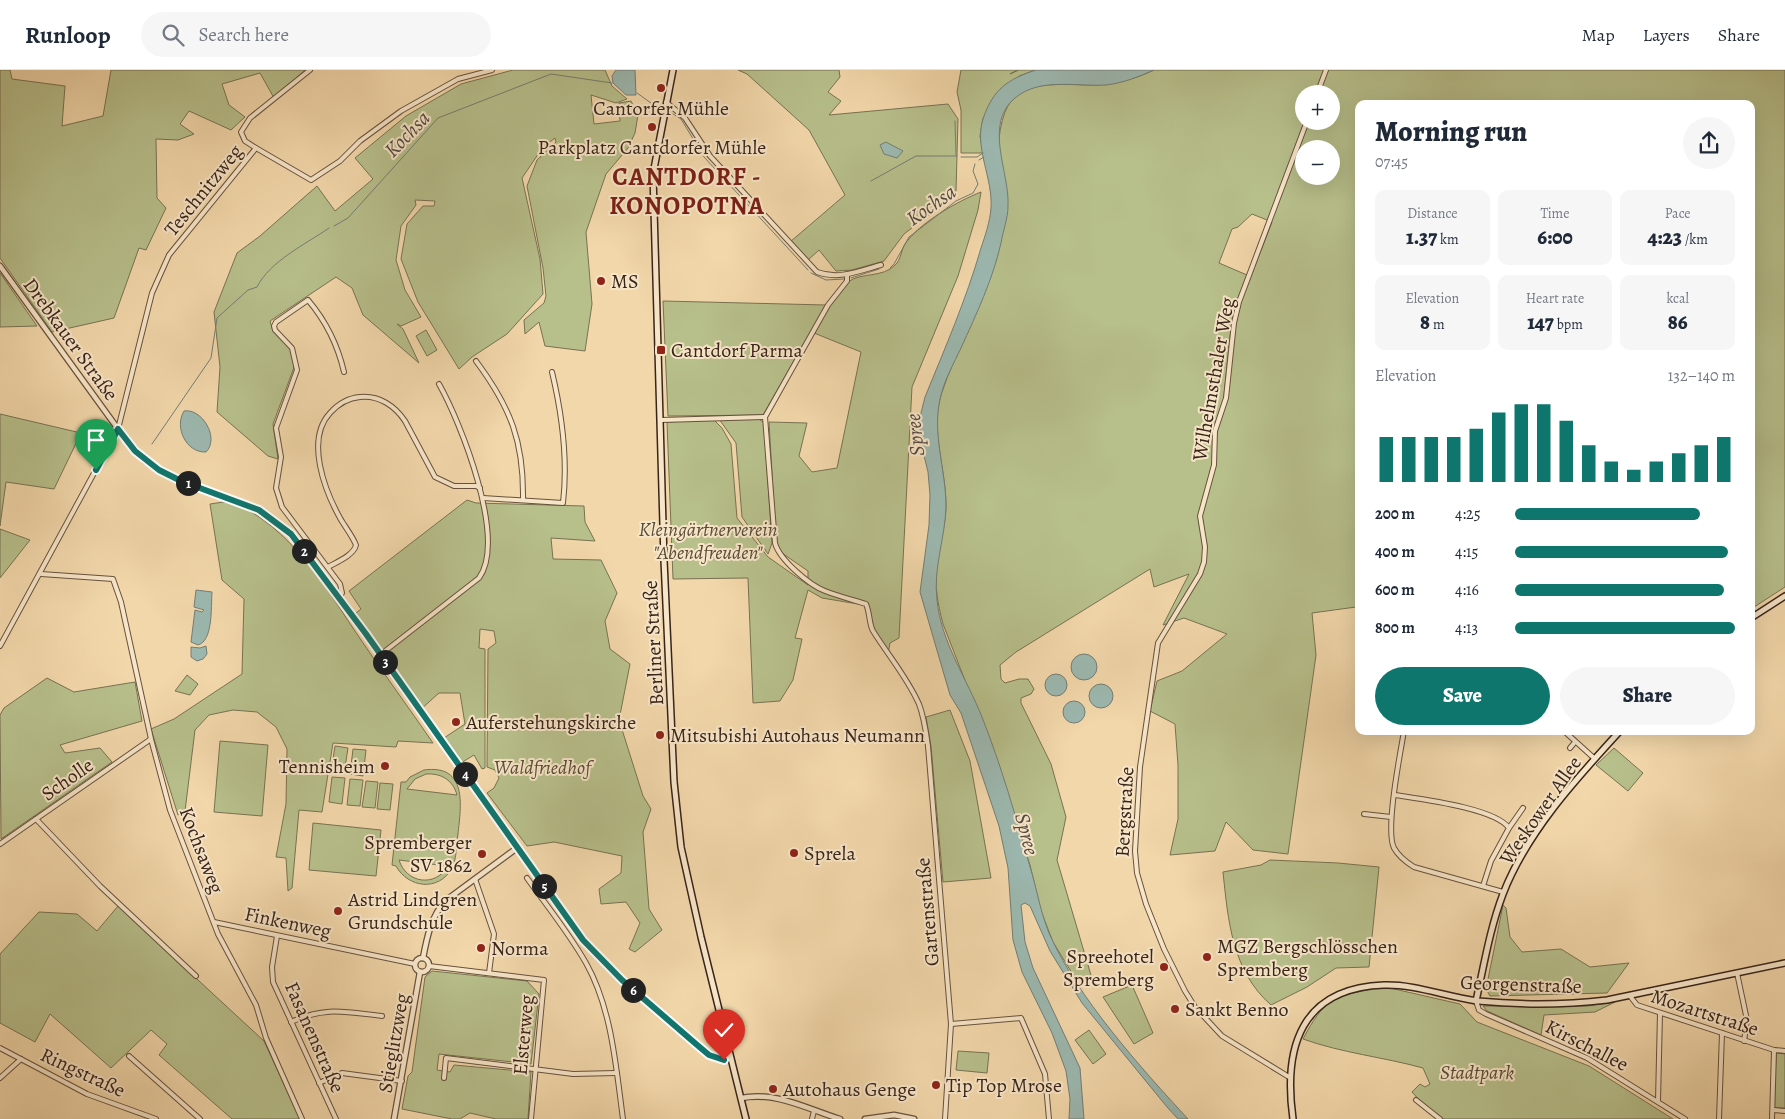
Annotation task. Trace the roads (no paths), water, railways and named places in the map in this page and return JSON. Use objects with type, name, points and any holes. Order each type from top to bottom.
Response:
[{"type":"main road","name":"Berliner Straße","points":[[673,70],[653,174],[664,560],[678,827],[701,937],[746,1119]]},
{"type":"main road","points":[[1755,615],[1785,596]]},
{"type":"main road","name":"Weskower Allee","points":[[1476,1001],[1497,910],[1526,848],[1595,759],[1616,735]]},
{"type":"main road","name":"Georgenstraße","points":[[1293,1119],[1289,1077],[1296,1043],[1313,1013],[1325,1001],[1340,993],[1384,985],[1401,986],[1476,1001],[1538,1004],[1586,1002],[1630,996],[1785,963]]},
{"type":"street","points":[[256,148],[242,138],[241,132],[244,126],[250,118],[310,70]]},
{"type":"street","name":"Teschnitzweg","points":[[0,646],[118,429],[152,293],[169,255],[256,148],[311,180],[340,161],[360,141],[401,111],[458,79],[492,70]]},
{"type":"street","points":[[1320,85],[1326,70]]},
{"type":"street","points":[[666,102],[685,118],[710,156],[813,268],[827,275],[847,275],[881,265]]},
{"type":"street","name":"Wilhelmsthaler Weg","points":[[1204,562],[1205,547],[1200,516],[1214,465],[1215,431],[1226,398],[1237,309],[1304,130]]},
{"type":"street","name":"Drebkauer Straße","points":[[0,266],[135,451],[159,470],[181,481],[252,507],[274,519],[291,534],[339,597],[583,940],[604,964],[709,1055],[720,1059],[731,1058]]},
{"type":"street","points":[[661,420],[765,417],[828,305],[847,281],[847,275]]},
{"type":"street","points":[[339,597],[342,593],[342,588],[282,507],[276,488],[281,457],[276,428],[297,370],[294,354],[275,330],[276,322],[308,300],[328,330],[340,356],[344,372]]},
{"type":"street","points":[[476,362],[515,426],[523,470],[522,500]]},
{"type":"street","points":[[484,498],[562,503],[564,446],[552,372]]},
{"type":"street","points":[[380,655],[464,590],[484,571],[486,566],[484,498],[462,434],[439,384]]},
{"type":"street","points":[[328,567],[350,554],[356,545],[330,498],[319,455],[319,435],[324,420],[335,408],[346,401],[365,397],[387,403],[400,413],[435,477],[446,484],[476,486],[480,488]]},
{"type":"street","name":"Gartenstraße","points":[[765,417],[777,553],[824,590],[866,604],[870,613],[872,628],[890,652],[919,703],[928,746],[950,1024],[945,1119]]},
{"type":"street","name":"Bergstraße","points":[[1204,562],[1200,574],[1158,642],[1140,767],[1135,843],[1137,873],[1146,904],[1164,948],[1195,1007],[1222,1036],[1289,1077]]},
{"type":"street","name":"Kochsaweg","points":[[40,574],[113,579],[120,602],[151,740],[170,810],[218,934],[256,1005],[266,1038],[302,1119]]},
{"type":"street","points":[[1403,735],[1391,817],[1390,834],[1394,847],[1403,860],[1414,867],[1504,892]]},
{"type":"street","points":[[1568,735],[1595,759]]},
{"type":"street","name":"Scholle","points":[[0,844],[151,740]]},
{"type":"street","points":[[1570,748],[1576,742]]},
{"type":"street","points":[[1395,795],[1478,811],[1506,823],[1509,828]]},
{"type":"street","points":[[1483,886],[1491,862],[1509,828],[1523,808]]},
{"type":"street","points":[[1364,814],[1391,817]]},
{"type":"street","points":[[36,819],[100,886],[196,976]]},
{"type":"street","points":[[423,958],[428,962],[429,966],[425,971],[420,972],[415,964],[419,959],[423,958],[435,914],[445,901],[518,848]]},
{"type":"street","points":[[527,878],[587,964],[598,988],[607,1018],[623,1119]]},
{"type":"street","points":[[475,879],[494,934],[489,973]]},
{"type":"street","name":"Finkenweg","points":[[214,922],[415,964]]},
{"type":"street","name":"Fasanenstraße","points":[[277,936],[272,975],[291,1022],[336,1119]]},
{"type":"street","name":"Elsterweg","points":[[429,966],[544,980],[530,1119]]},
{"type":"street","name":"Stieglitzweg","points":[[394,1119],[420,972]]},
{"type":"street","points":[[1737,973],[1747,1020],[1744,1041]]},
{"type":"street","name":"Mozartstraße","points":[[1630,996],[1637,1005],[1744,1041],[1774,1050],[1785,1051]]},
{"type":"street","name":"Kirschallee","points":[[1476,1001],[1479,1010],[1486,1014],[1577,1053],[1685,1119]]},
{"type":"street","points":[[291,1022],[312,1013],[328,1011],[382,1016]]},
{"type":"street","points":[[1658,1101],[1660,1013]]},
{"type":"street","points":[[950,1024],[1021,1018],[1044,1074],[1049,1119]]},
{"type":"street","points":[[1719,1119],[1722,1033]]},
{"type":"street","name":"Ringstraße","points":[[0,1048],[87,1094],[156,1119]]},
{"type":"street","points":[[1772,1119],[1774,1050]]},
{"type":"street","points":[[129,1056],[200,1119]]},
{"type":"street","points":[[444,1078],[446,1058],[573,1074],[616,1073]]},
{"type":"street","points":[[0,1078],[21,1059]]},
{"type":"street","points":[[319,1083],[342,1073],[402,1081]]},
{"type":"street","points":[[741,1098],[758,1095],[774,1097],[840,1119]]},
{"type":"street","points":[[1416,1100],[1440,1119]]},
{"type":"street","points":[[1773,1110],[1785,1111]]},
{"type":"street","points":[[812,1119],[814,1111]]},
{"type":"street","points":[[865,1119],[894,1115],[914,1119]]},
{"type":"water","points":[[616,70],[635,70],[636,95],[626,95],[613,83],[612,76]]},
{"type":"water","points":[[1036,70],[1154,70],[1118,83],[1106,85],[1059,84],[1036,87],[1025,91],[1015,98],[1006,109],[1001,121],[1000,149],[1008,193],[1006,220],[998,256],[989,283],[945,383],[938,409],[938,437],[946,507],[936,588],[939,616],[955,660],[982,717],[1002,772],[1049,933],[1061,957],[1093,1007],[1131,1055],[1188,1119],[1178,1119],[1167,1107],[1082,1003],[1050,951],[1030,906],[1025,903],[1021,905],[1025,942],[1033,968],[1080,1068],[1084,1119],[1069,1119],[1070,1099],[1066,1071],[1052,1033],[1022,972],[1013,940],[1008,868],[999,826],[961,713],[950,695],[920,592],[929,525],[930,495],[928,472],[920,439],[920,417],[925,397],[969,286],[990,218],[991,197],[981,141],[983,119],[992,100],[1003,87],[1017,77]]},
{"type":"water","points":[[886,142],[903,151],[897,158],[884,154],[880,145]]},
{"type":"water","points":[[184,411],[191,411],[197,414],[207,425],[211,439],[210,446],[206,452],[193,448],[184,438],[180,424]]},
{"type":"water","points":[[196,590],[212,592],[209,631],[203,642],[198,645],[191,642],[195,610],[202,612],[204,610],[194,607]]},
{"type":"water","points":[[206,646],[207,654],[203,659],[197,661],[191,657],[191,647],[200,648]]},
{"type":"water","points":[[1084,654],[1093,658],[1097,667],[1093,676],[1084,680],[1075,676],[1071,667],[1075,658]]},
{"type":"water","points":[[1056,674],[1066,681],[1067,685],[1060,695],[1056,696],[1046,689],[1045,685],[1052,675]]},
{"type":"water","points":[[1101,684],[1110,687],[1113,696],[1110,705],[1101,708],[1092,705],[1089,696],[1092,687]]},
{"type":"water","points":[[1074,701],[1082,704],[1085,712],[1082,720],[1074,723],[1066,720],[1063,712],[1066,704]]},
{"type":"waterway","name":"Kochsa","points":[[334,226],[348,218],[438,118],[551,74],[612,83]]},
{"type":"waterway","name":"Kochsa","points":[[637,93],[658,108]]},
{"type":"waterway","name":"Kochsa","points":[[670,112],[681,119],[704,157],[808,270]]},
{"type":"waterway","points":[[955,121],[956,155]]},
{"type":"waterway","points":[[961,157],[977,157],[983,153]]},
{"type":"waterway","points":[[871,181],[916,156],[957,156]]},
{"type":"waterway","name":"Kochsa","points":[[979,160],[984,157]]},
{"type":"waterway","name":"Kochsa","points":[[890,268],[909,237],[956,201],[973,193],[978,184],[973,171],[975,164]]},
{"type":"waterway","name":"Kochsa","points":[[152,444],[211,358],[217,318],[248,290],[257,287],[279,261],[329,228]]},
{"type":"waterway","name":"Kochsa","points":[[851,278],[879,269]]},
{"type":"waterway","name":"Kochsa","points":[[811,273],[826,280],[844,279]]},
{"type":"place","name":"Cantorfer Mühle","points":[[661,88]]},
{"type":"place","name":"Parkplatz Cantdorfer Mühle","points":[[652,127]]},
{"type":"place","name":"MS","points":[[601,281]]},
{"type":"place","name":"Cantdorf Parma","points":[[661,350]]},
{"type":"place","name":"Auferstehungskirche","points":[[456,722]]},
{"type":"place","name":"Mitsubishi Autohaus Neumann","points":[[660,735]]},
{"type":"place","name":"Tennisheim","points":[[385,766]]},
{"type":"place","name":"Sprela","points":[[794,853]]},
{"type":"place","name":"Spremberger SV 1862","points":[[482,854]]},
{"type":"place","name":"Astrid Lindgren Grundschule","points":[[338,911]]},
{"type":"place","name":"Norma","points":[[481,948]]},
{"type":"place","name":"MGZ Bergschlösschen Spremberg","points":[[1207,957]]},
{"type":"place","name":"Spreehotel Spremberg","points":[[1164,967]]},
{"type":"place","name":"Sankt Benno","points":[[1175,1009]]},
{"type":"place","name":"Tip Top Mrose","points":[[936,1085]]},
{"type":"place","name":"Autohaus Genge","points":[[773,1089]]},
{"type":"district","name":"CANTDORF - KONOPOTNA","points":[[687,190]]},
{"type":"water label","name":"Spree","points":[[915,435]]},
{"type":"water label","name":"Spree","points":[[1027,834]]},
{"type":"park label","name":"Kleingärtnerverein \"Abendfreuden\"","points":[[708,540]]},
{"type":"park label","name":"Waldfriedhof","points":[[542,767]]},
{"type":"park label","name":"Stadtpark","points":[[1477,1072]]}]
